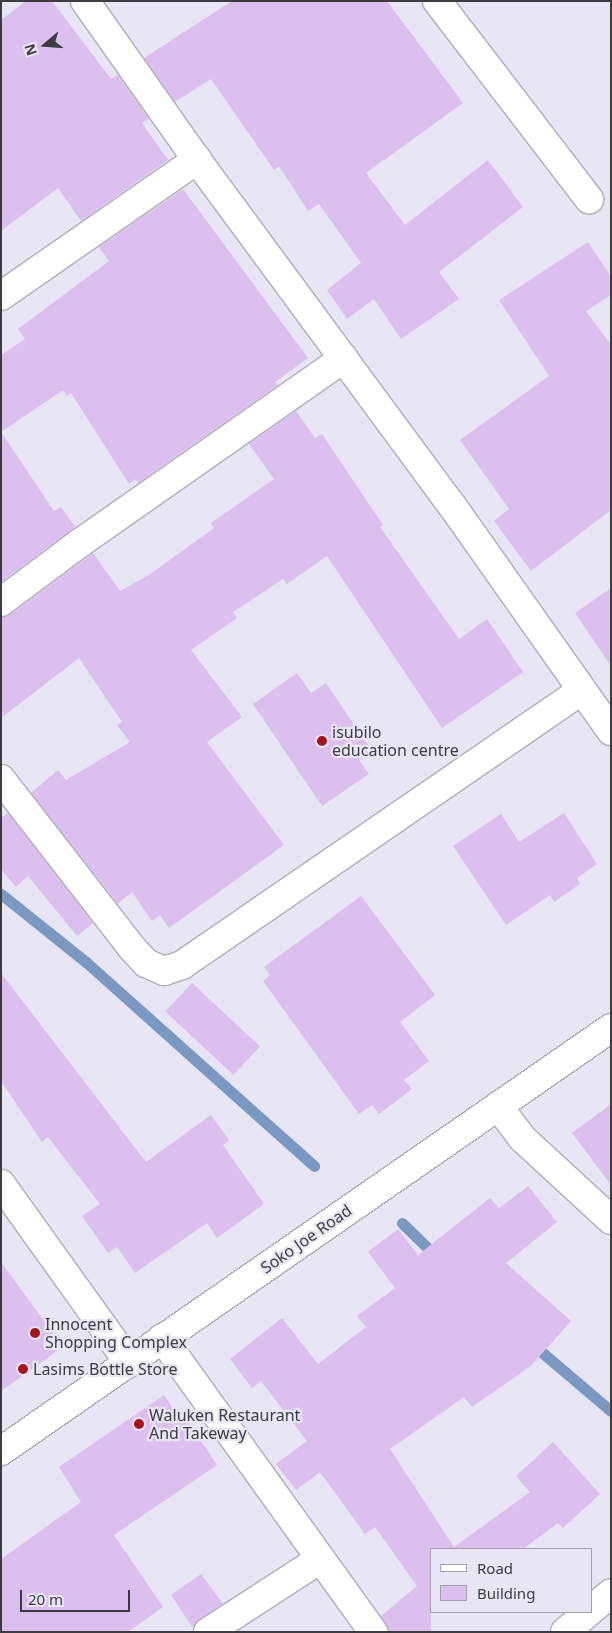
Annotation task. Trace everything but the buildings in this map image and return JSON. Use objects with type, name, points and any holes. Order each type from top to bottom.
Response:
[{"type":"street","points":[[85,1],[197,160],[451,504],[580,691],[611,731]]},
{"type":"street","points":[[437,1],[589,199]]},
{"type":"street","points":[[1,296],[197,160]]},
{"type":"street","points":[[1,602],[80,543],[344,358]]},
{"type":"street","points":[[1,779],[132,948],[146,963],[164,971],[182,965],[580,691]]},
{"type":"street","name":"Soko Joe Road","points":[[1,1452],[162,1338],[611,1028]]},
{"type":"street","points":[[498,1106],[522,1138],[611,1220]]},
{"type":"street","points":[[1,1184],[129,1363]]},
{"type":"street","points":[[162,1338],[319,1560],[373,1632]]},
{"type":"street","points":[[208,1632],[319,1560]]},
{"type":"street","points":[[592,1609],[611,1593]]},
{"type":"street","points":[[565,1632],[588,1613]]},
{"type":"waterway","points":[[1,894],[86,962],[314,1166]]},
{"type":"waterway","points":[[402,1223],[438,1258]]},
{"type":"waterway","points":[[531,1343],[611,1411]]},
{"type":"place","name":"isubilo education centre","points":[[322,741]]},
{"type":"place","name":"Innocent Shopping Complex","points":[[35,1333]]},
{"type":"place","name":"Lasims Bottle Store","points":[[23,1369]]},
{"type":"place","name":"Waluken Restaurant And Takeway","points":[[139,1424]]}]
